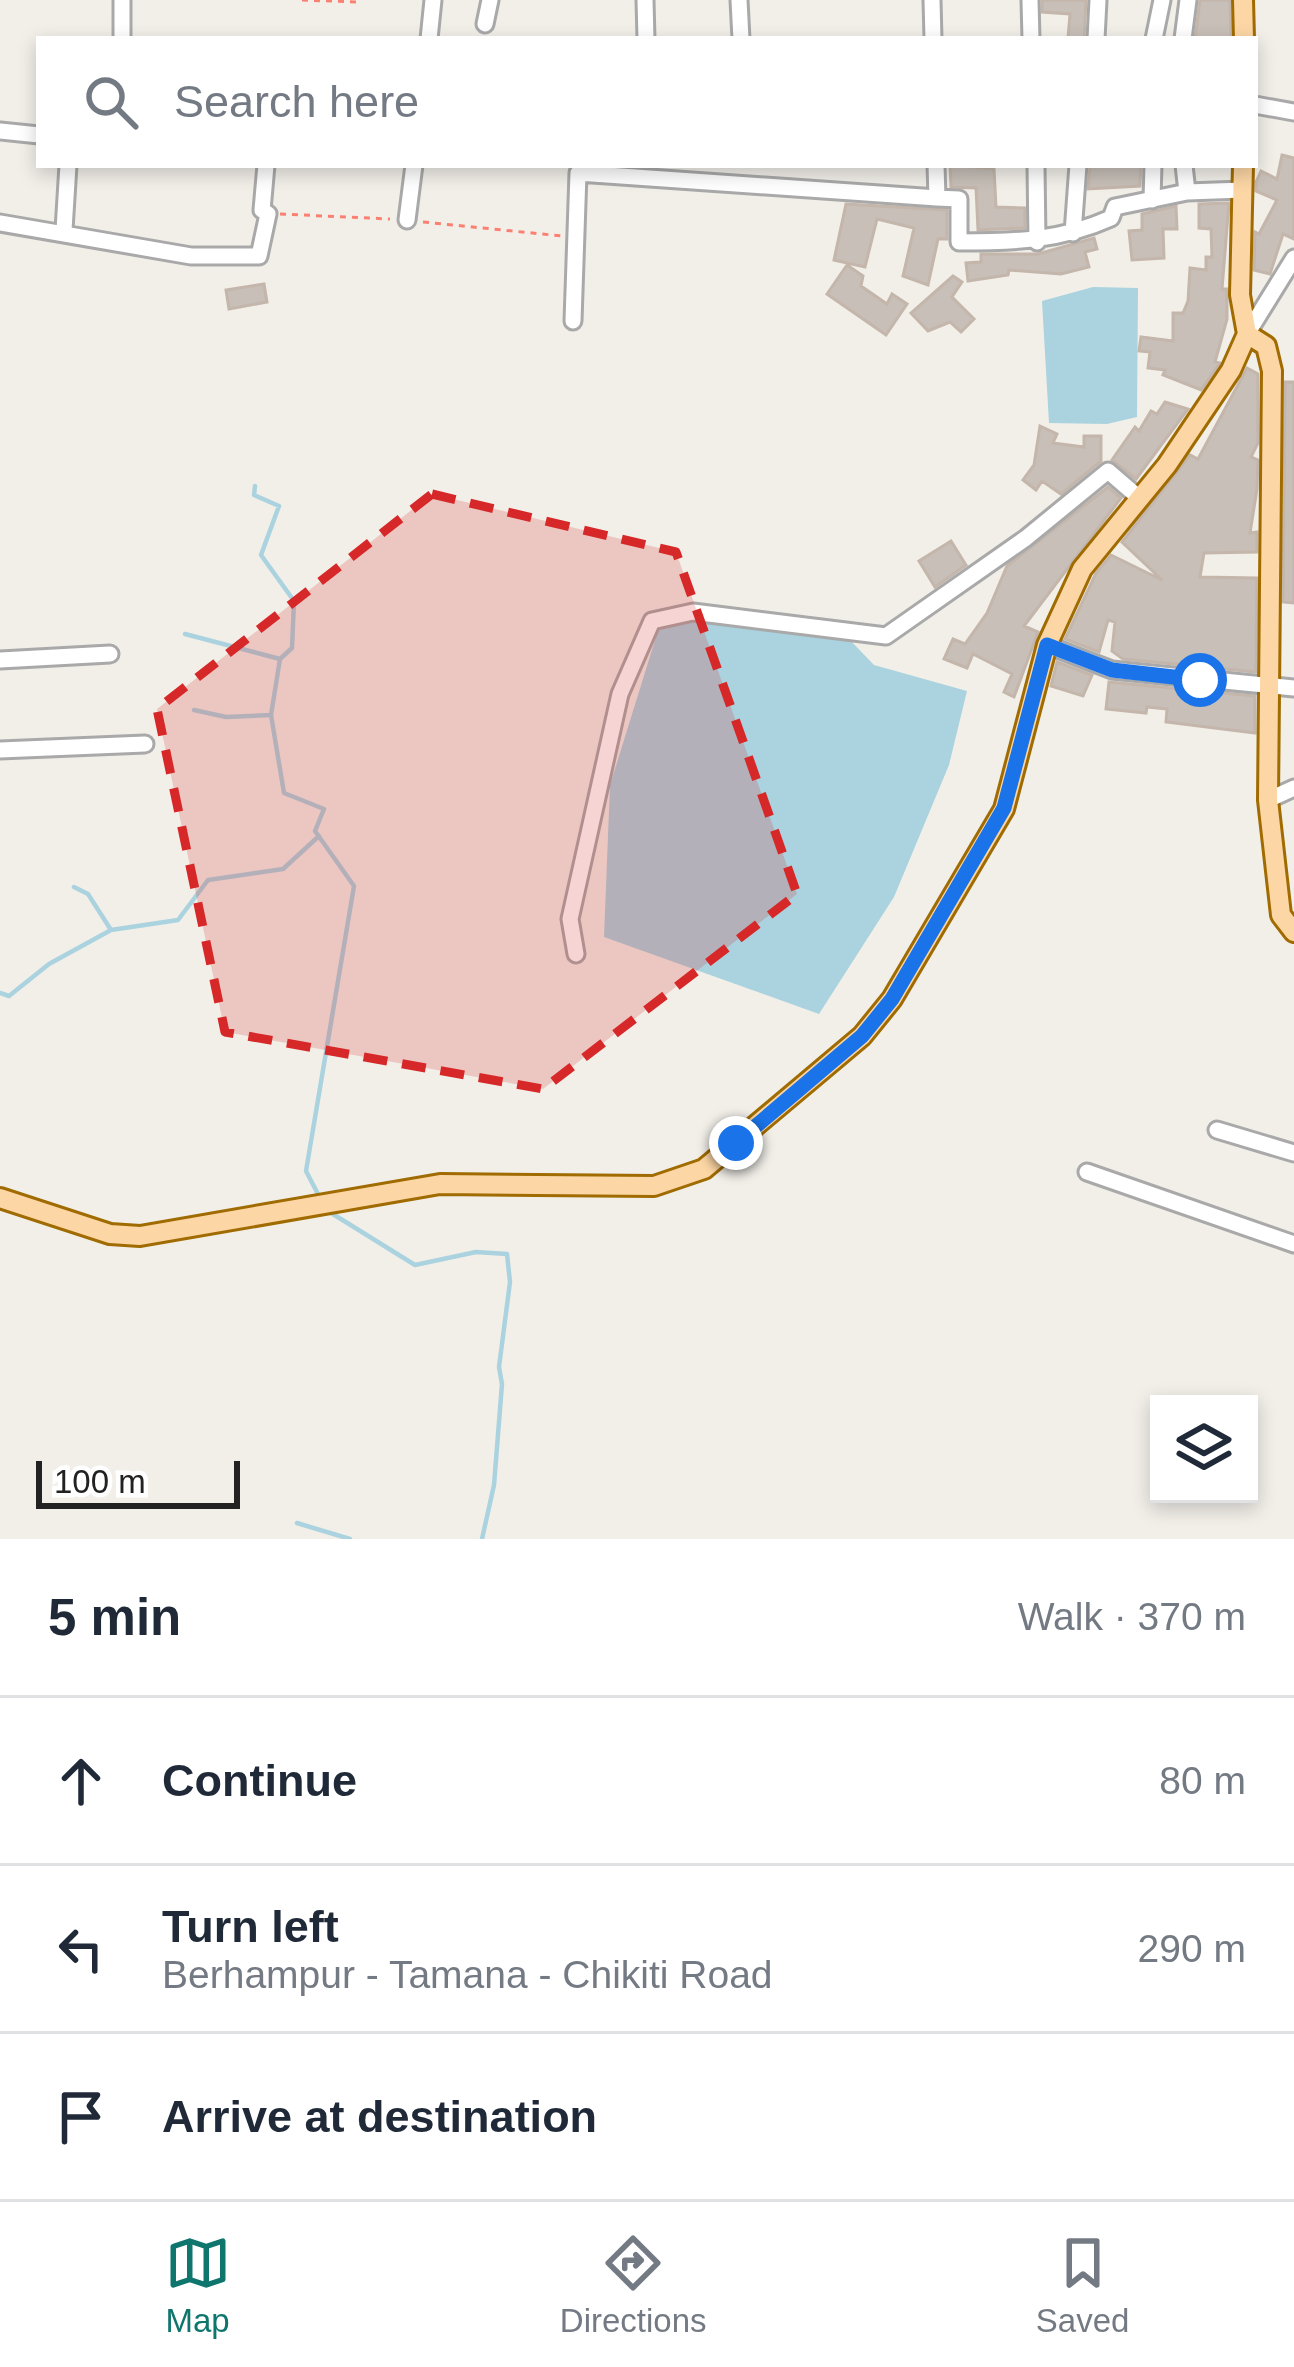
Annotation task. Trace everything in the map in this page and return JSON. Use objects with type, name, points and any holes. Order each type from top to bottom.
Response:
[{"type":"main road","points":[[1244,0],[1244,36]]},
{"type":"main road","points":[[0,1198],[110,1234],[140,1236],[440,1184],[654,1186],[704,1169],[862,1036],[892,999],[1004,808],[1047,645],[1082,569],[1137,496],[1167,465],[1219,389],[1247,334],[1240,295],[1243,168]]},
{"type":"main road","points":[[1247,334],[1266,346],[1273,371],[1268,800],[1281,916],[1294,932]]},
{"type":"street","points":[[122,0],[122,36]]},
{"type":"street","points":[[428,36],[433,0]]},
{"type":"street","points":[[485,24],[490,0]]},
{"type":"street","points":[[645,0],[646,36]]},
{"type":"street","points":[[739,0],[741,36]]},
{"type":"street","points":[[932,0],[933,36]]},
{"type":"street","points":[[1030,0],[1031,36]]},
{"type":"street","points":[[1096,36],[1098,0]]},
{"type":"street","points":[[1155,36],[1162,0]]},
{"type":"street","points":[[1184,36],[1188,0]]},
{"type":"street","points":[[1258,106],[1294,112]]},
{"type":"street","points":[[0,131],[36,135]]},
{"type":"street","points":[[64,230],[68,168]]},
{"type":"street","points":[[0,223],[64,230],[191,256],[259,256],[268,214],[262,210],[266,168]]},
{"type":"street","points":[[406,220],[414,168]]},
{"type":"street","points":[[746,168],[746,185]]},
{"type":"street","points":[[936,168],[937,197]]},
{"type":"street","points":[[1036,168],[1037,242]]},
{"type":"street","points":[[1073,233],[1078,168]]},
{"type":"street","points":[[1152,200],[1153,168]]},
{"type":"street","points":[[1184,168],[1187,192]]},
{"type":"street","points":[[573,321],[578,173],[642,171],[746,185],[958,199],[959,242],[1037,242],[1111,218],[1114,206],[1187,192],[1243,190]]},
{"type":"street","points":[[1247,334],[1294,258]]},
{"type":"street","points":[[576,954],[570,920],[620,694],[652,621],[692,612],[886,636],[1026,538],[1108,471],[1137,496]]},
{"type":"street","points":[[1047,645],[1112,670],[1294,688]]},
{"type":"street","points":[[0,660],[110,654]]},
{"type":"street","points":[[0,750],[146,744]]},
{"type":"street","points":[[1268,800],[1294,788]]},
{"type":"street","points":[[1217,1130],[1294,1154]]},
{"type":"street","points":[[1087,1172],[1294,1244]]},
{"type":"path","points":[[302,0],[358,2]]},
{"type":"path","points":[[268,214],[406,220],[555,238],[575,232]]},
{"type":"highlighted area","points":[[432,494],[676,552],[797,894],[543,1089],[225,1032],[157,709]]},
{"type":"water","points":[[1093,287],[1138,288],[1137,417],[1107,424],[1049,423],[1042,301]]},
{"type":"water","points":[[665,608],[849,639],[874,665],[967,691],[949,765],[894,897],[819,1014],[604,937],[610,785]]},
{"type":"building","points":[[1042,0],[1086,0],[1084,36],[1068,36],[1070,14],[1042,12]]},
{"type":"building","points":[[1200,0],[1230,0],[1231,36],[1195,36]]},
{"type":"building","points":[[1282,155],[1294,158],[1294,239],[1283,234],[1270,274],[1254,270],[1255,232],[1259,234],[1277,200],[1256,191],[1256,182],[1261,171],[1277,179]]},
{"type":"building","points":[[950,168],[994,169],[996,207],[1025,208],[1025,228],[978,230],[976,188],[951,187]]},
{"type":"building","points":[[1090,168],[1141,168],[1140,186],[1088,189]]},
{"type":"building","points":[[1229,203],[1222,289],[1227,289],[1227,319],[1215,362],[1220,363],[1201,390],[1163,375],[1165,370],[1148,368],[1150,352],[1139,351],[1141,337],[1173,341],[1173,313],[1183,313],[1188,301],[1190,268],[1206,270],[1206,257],[1212,257],[1211,229],[1199,228],[1199,204]]},
{"type":"building","points":[[846,204],[947,210],[947,239],[938,239],[928,285],[903,276],[914,228],[877,219],[865,267],[834,260]]},
{"type":"building","points":[[1176,206],[1177,229],[1163,229],[1164,258],[1132,260],[1129,231],[1142,230],[1142,214]]},
{"type":"building","points":[[1094,238],[1097,249],[1085,252],[1089,267],[1061,274],[1009,270],[1008,275],[968,281],[966,263],[981,262],[981,254],[1038,254]]},
{"type":"building","points":[[847,265],[863,276],[861,286],[887,304],[892,294],[907,304],[886,335],[827,294]]},
{"type":"building","points":[[953,276],[962,282],[952,297],[974,319],[961,332],[950,322],[928,331],[911,313]]},
{"type":"building","points":[[264,284],[267,302],[229,309],[226,290]]},
{"type":"building","points":[[1247,368],[1258,374],[1258,443],[1251,457],[1258,460],[1257,489],[1250,533],[1257,532],[1257,552],[1204,553],[1200,577],[1257,578],[1256,672],[1123,659],[1112,651],[1115,622],[1108,620],[1099,652],[1065,639],[1096,573],[1111,555],[1162,580],[1122,542],[1190,455],[1198,459]]},
{"type":"building","points":[[1285,382],[1294,382],[1294,603],[1283,602]]},
{"type":"building","points":[[1165,402],[1188,409],[1136,479],[1112,460],[1135,427],[1139,431],[1151,411],[1157,414]]},
{"type":"building","points":[[1040,426],[1057,434],[1053,443],[1084,447],[1084,436],[1101,436],[1101,461],[1061,494],[1042,481],[1036,490],[1023,480],[1034,465]]},
{"type":"building","points":[[1108,487],[1121,498],[1024,626],[1038,632],[1014,697],[1004,692],[1012,674],[973,654],[967,668],[944,659],[953,639],[965,644],[987,613],[1007,566]]},
{"type":"building","points":[[951,541],[966,565],[935,587],[919,561]]},
{"type":"building","points":[[1057,662],[1092,675],[1083,696],[1051,686]]},
{"type":"building","points":[[1109,682],[1255,696],[1255,733],[1166,722],[1167,709],[1147,707],[1146,713],[1106,709]]},
{"type":"waterway","points":[[255,486],[254,495],[279,506],[261,555],[294,601],[292,648],[280,659],[271,715],[284,793],[324,809],[315,831],[354,886],[306,1171],[319,1196]]},
{"type":"waterway","points":[[185,634],[280,659]]},
{"type":"waterway","points":[[194,710],[226,717],[271,715]]},
{"type":"waterway","points":[[74,887],[88,894],[111,930],[178,920],[208,880],[283,869],[319,836]]},
{"type":"waterway","points":[[0,993],[9,996],[49,964],[111,930]]},
{"type":"waterway","points":[[328,1211],[415,1265],[476,1252],[507,1254],[510,1282],[499,1367],[502,1384],[494,1485],[482,1539]]},
{"type":"waterway","points":[[297,1523],[350,1539]]},
{"type":"route","points":[[736,1143],[862,1036],[892,999],[1004,808],[1047,645],[1112,670],[1200,680]]}]
